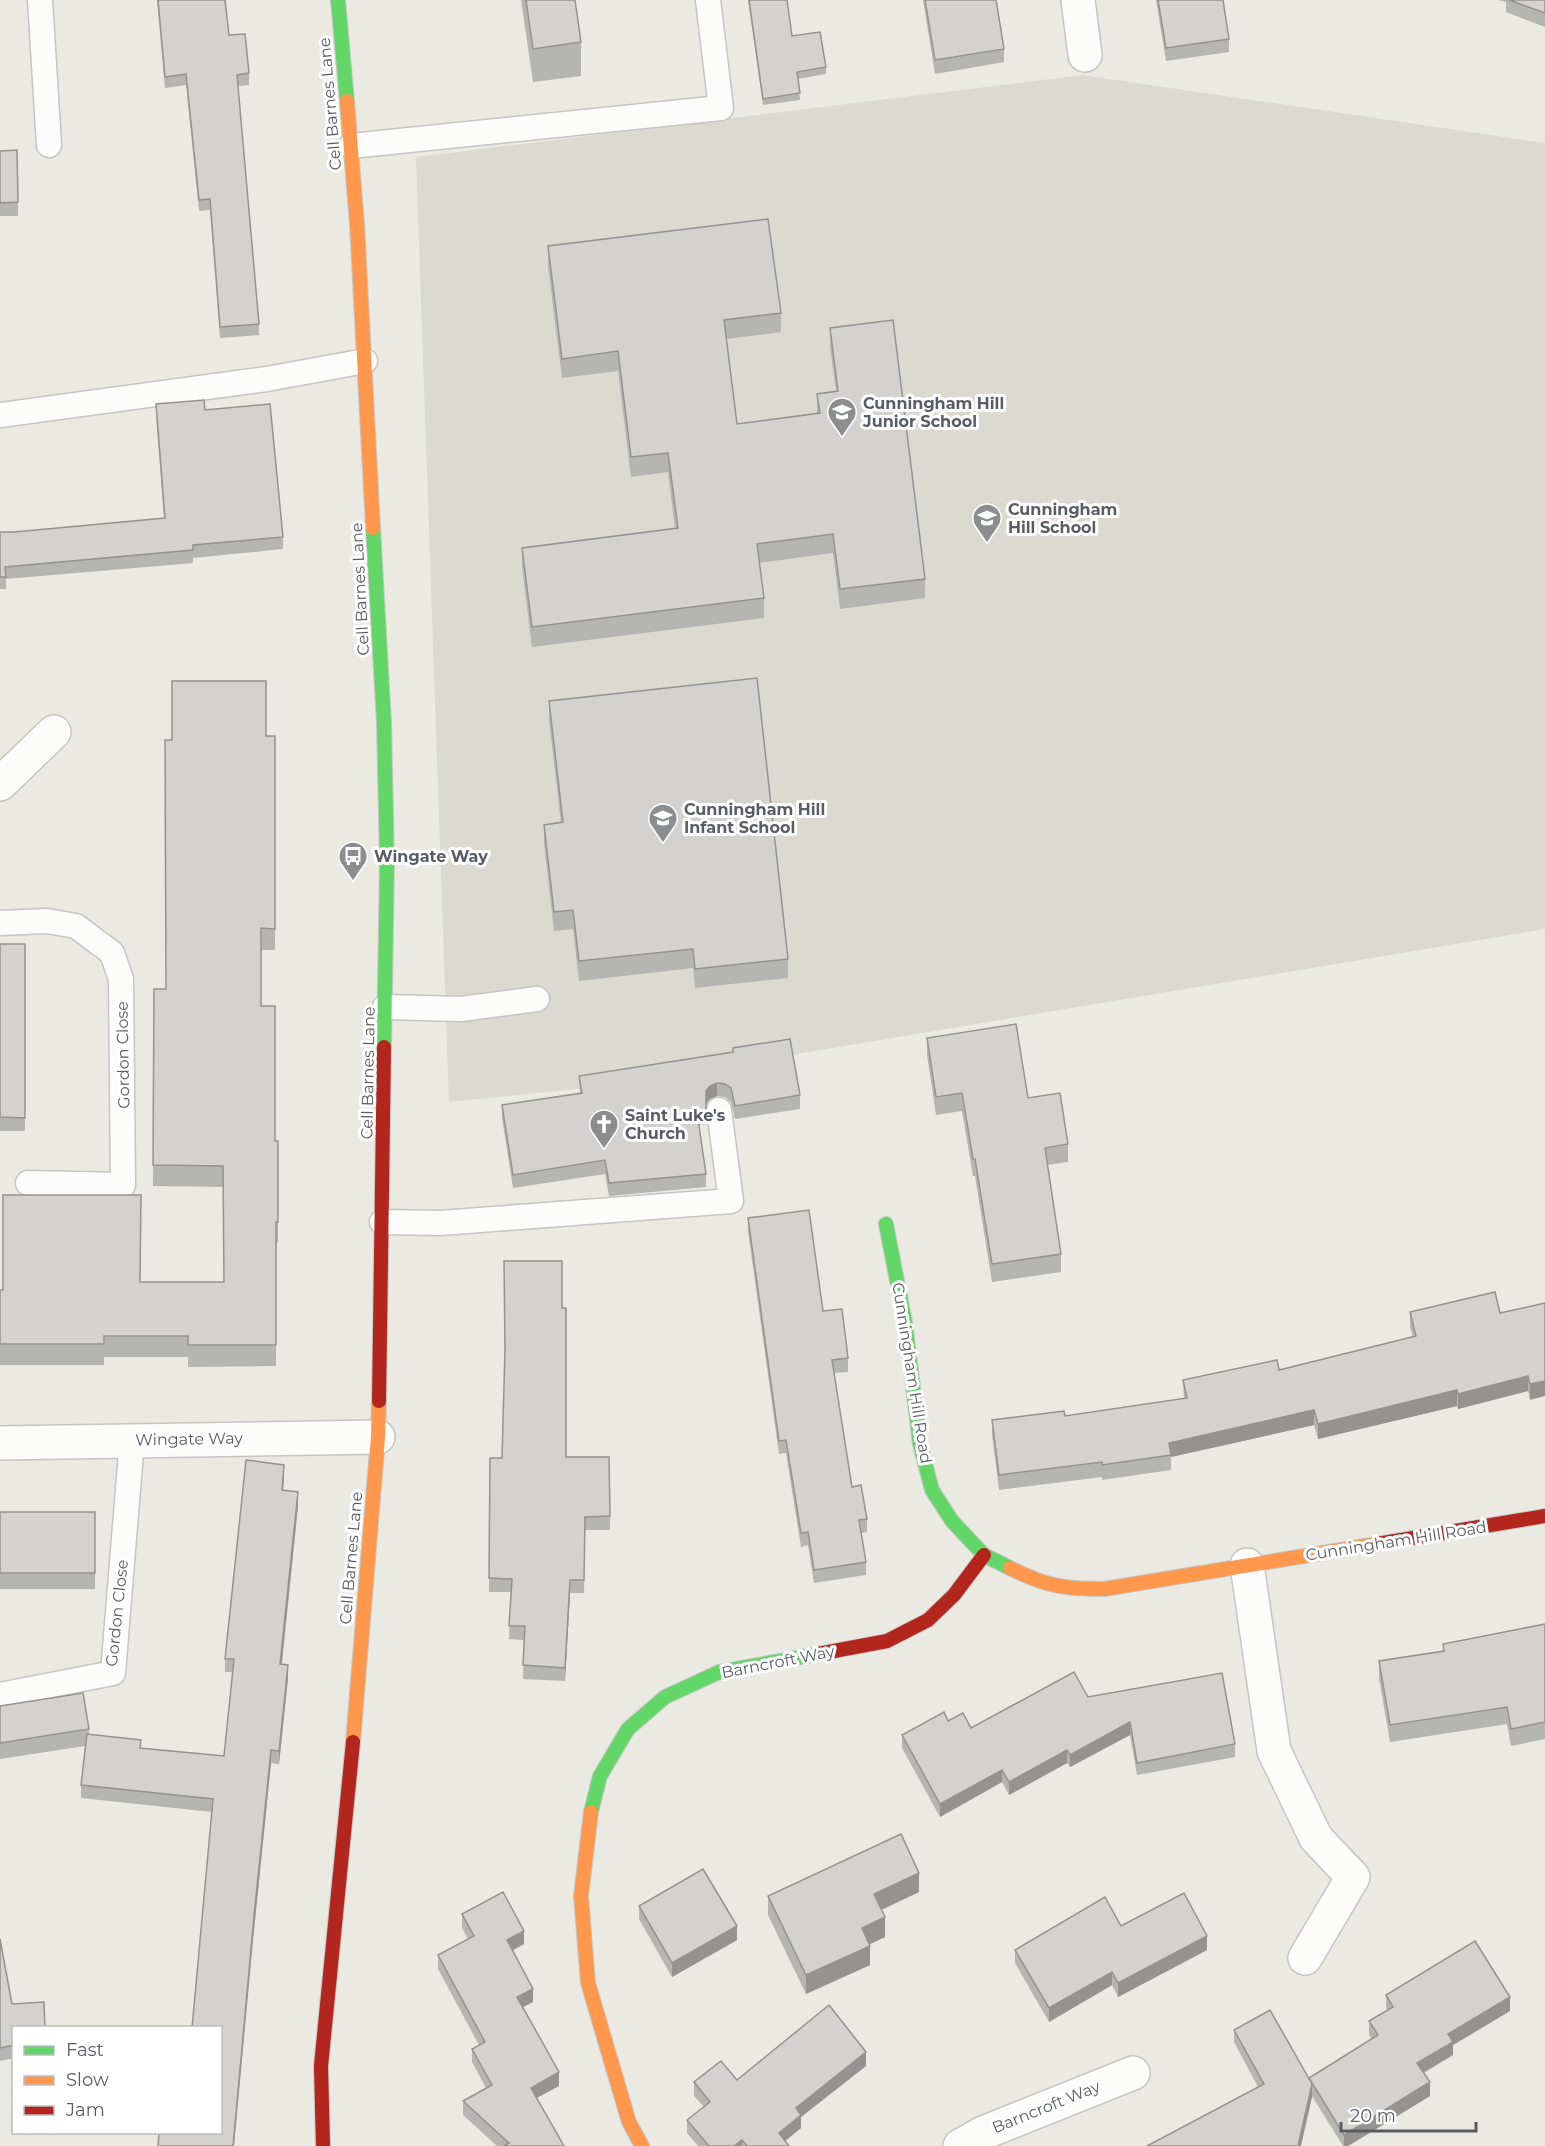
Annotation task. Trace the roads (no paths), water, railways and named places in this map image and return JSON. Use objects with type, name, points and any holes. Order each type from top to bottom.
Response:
[{"type":"street","name":"Cell Barnes Lane","points":[[323,2146],[321,2066],[355,1722],[378,1437],[387,862],[384,723],[365,361],[357,224],[338,0]]},
{"type":"street","points":[[1077,0],[1085,56]]},
{"type":"street","points":[[0,784],[54,732]]},
{"type":"street","name":"Cunningham Hill Road","points":[[886,1224],[905,1322],[920,1444],[932,1490],[952,1521],[984,1555],[1038,1582],[1074,1589],[1104,1589],[1545,1516]]},
{"type":"street","name":"Wingate Way","points":[[0,1443],[378,1437]]},
{"type":"street","name":"Barncroft Way","points":[[642,2146],[629,2122],[588,1983],[581,1896],[590,1817],[600,1776],[628,1729],[665,1697],[719,1672],[887,1641],[928,1620],[954,1595],[984,1555]]},
{"type":"street","points":[[1247,1565],[1274,1751],[1316,1838],[1353,1877],[1305,1958]]},
{"type":"street","name":"Barncroft Way","points":[[960,2146],[983,2133],[1133,2073]]},
{"type":"lane","points":[[40,0],[49,145]]},
{"type":"lane","points":[[351,146],[721,108],[708,0]]},
{"type":"lane","points":[[0,415],[267,379],[365,361]]},
{"type":"lane","name":"Gordon Close","points":[[0,923],[47,921],[76,926],[112,953],[121,979],[123,1185],[28,1182]]},
{"type":"lane","points":[[385,1007],[461,1009],[537,999]]},
{"type":"lane","points":[[382,1222],[440,1223],[731,1201],[718,1110]]},
{"type":"lane","name":"Gordon Close","points":[[0,1695],[113,1673],[132,1440]]},
{"type":"place","name":"Cunningham Hill Junior School","points":[[842,438]]},
{"type":"place","name":"Cunningham Hill School","points":[[987,544]]},
{"type":"place","name":"Cunningham Hill Infant School","points":[[663,844]]},
{"type":"place","name":"Wingate Way","points":[[353,882]]},
{"type":"place","name":"Saint Luke's Church","points":[[604,1150]]}]
